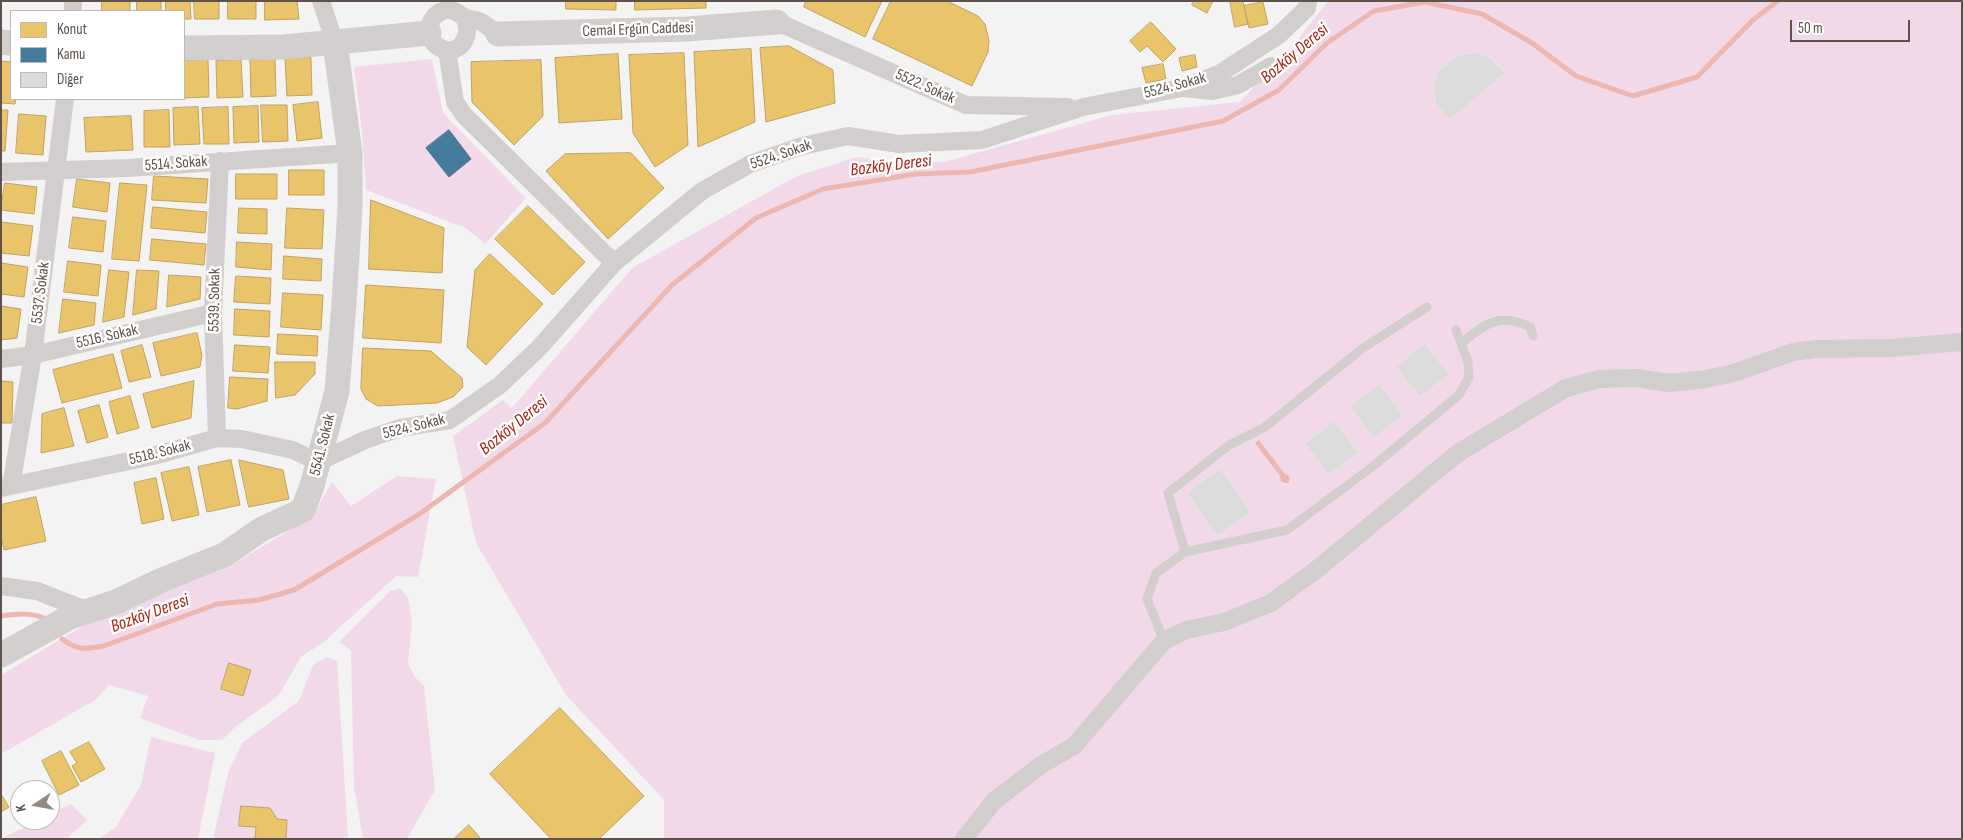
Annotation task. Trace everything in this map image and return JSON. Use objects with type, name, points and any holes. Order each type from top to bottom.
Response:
[{"type":"street","points":[[321,1],[336,43]]},
{"type":"street","name":"5524. Sokak","points":[[318,462],[364,440],[400,428],[450,420],[500,385],[539,348],[614,263],[702,191],[750,164],[802,146],[848,136],[899,144],[982,140],[1083,108],[1182,88],[1219,74],[1279,34],[1307,8],[1308,1]]},
{"type":"street","points":[[498,34],[458,10],[447,10],[436,15],[431,20],[455,102],[464,115],[614,263]]},
{"type":"street","points":[[185,48],[284,47],[336,43],[438,41],[460,46],[467,36],[468,30],[458,10]]},
{"type":"street","name":"Cemal Ergün Caddesi","points":[[467,36],[687,28],[778,22]]},
{"type":"street","name":"5522. Sokak","points":[[778,22],[966,105],[1083,108]]},
{"type":"street","name":"5541. Sokak","points":[[1,655],[70,617],[116,602],[162,580],[224,555],[262,529],[303,510],[312,486],[337,391],[350,208],[350,152],[336,43]]},
{"type":"street","points":[[1182,88],[1212,91],[1238,85],[1271,66]]},
{"type":"street","name":"5537. Sokak","points":[[6,487],[33,355],[66,100]]},
{"type":"street","name":"5514. Sokak","points":[[1,172],[56,171],[350,152]]},
{"type":"street","name":"5539. Sokak","points":[[217,438],[213,312],[220,161]]},
{"type":"street","name":"5516. Sokak","points":[[1,359],[33,355],[213,312]]},
{"type":"street","points":[[964,839],[994,801],[1041,765],[1074,746],[1164,641],[1186,630],[1224,622],[1271,603],[1316,570],[1458,453],[1566,388],[1599,379],[1636,378],[1669,383],[1706,379],[1734,372],[1793,352],[1816,349],[1892,348],[1962,342]]},
{"type":"street","name":"5518. Sokak","points":[[6,487],[153,456],[217,438],[242,440],[293,450],[318,462]]},
{"type":"street","points":[[1,586],[36,590],[88,611]]},
{"type":"lane","points":[[1185,552],[1168,493],[1229,445],[1265,427],[1363,348],[1427,307]]},
{"type":"lane","points":[[1461,344],[1478,328],[1502,319],[1517,321],[1530,328],[1533,336]]},
{"type":"lane","points":[[1164,641],[1148,599],[1156,574],[1185,552],[1287,530],[1372,467],[1459,395],[1469,377],[1468,362],[1456,330]]},
{"type":"shaded area","points":[[1328,1],[1962,1],[1962,839],[664,839],[664,800],[566,695],[476,543],[453,436],[503,400],[512,408],[632,268],[797,176],[857,157],[900,163],[944,162],[1112,115],[1240,102],[1292,47]]},
{"type":"shaded area","points":[[432,59],[443,113],[526,198],[485,244],[466,228],[366,190],[362,131],[354,67]]},
{"type":"shaded area","points":[[1259,440],[1284,473],[1289,476],[1288,483],[1281,481],[1280,476],[1255,443]]},
{"type":"shaded area","points":[[397,476],[436,479],[418,577],[396,576],[324,642],[301,657],[279,695],[233,729],[222,740],[199,740],[140,718],[148,696],[109,685],[95,700],[1,754],[1,675],[88,623],[228,567],[313,516],[332,482],[351,506]]},
{"type":"shaded area","points":[[400,588],[408,598],[412,622],[408,664],[415,677],[424,686],[435,790],[407,839],[363,839],[354,787],[351,650],[339,642],[390,591]]},
{"type":"shaded area","points":[[326,657],[337,661],[348,839],[213,839],[228,773],[242,743],[299,701],[313,665]]},
{"type":"shaded area","points":[[151,737],[215,753],[198,839],[98,839],[115,828],[141,785]]},
{"type":"shaded area","points":[[71,804],[87,820],[66,839],[1,839],[19,830],[60,830],[60,809]]},
{"type":"building: Konut","points":[[102,1],[130,1],[130,10],[102,10]]},
{"type":"building: Konut","points":[[137,1],[161,1],[161,10],[137,10]]},
{"type":"building: Konut","points":[[166,1],[190,1],[191,19],[185,19],[185,10],[166,10]]},
{"type":"building: Konut","points":[[194,1],[219,1],[219,19],[195,19]]},
{"type":"building: Konut","points":[[228,1],[256,1],[256,19],[228,19]]},
{"type":"building: Konut","points":[[265,1],[297,1],[299,19],[265,20]]},
{"type":"building: Konut","points":[[566,1],[616,1],[616,10],[566,9]]},
{"type":"building: Konut","points":[[635,1],[706,1],[706,8],[635,10]]},
{"type":"building: Konut","points":[[806,1],[882,1],[865,37],[804,7]]},
{"type":"building: Konut","points":[[891,1],[947,1],[978,16],[985,24],[989,41],[988,52],[972,86],[873,39]]},
{"type":"building: Konut","points":[[1194,1],[1213,1],[1207,13],[1192,5]]},
{"type":"building: Konut","points":[[1230,1],[1243,1],[1248,24],[1235,27]]},
{"type":"building: Konut","points":[[1263,2],[1268,24],[1249,28],[1244,6]]},
{"type":"building: Konut","points":[[1151,22],[1176,49],[1163,62],[1147,46],[1140,52],[1130,41]]},
{"type":"building: Konut","points":[[789,46],[833,70],[835,103],[766,122],[760,48]]},
{"type":"building: Konut","points":[[751,49],[755,122],[698,147],[694,52]]},
{"type":"building: Konut","points":[[684,53],[688,145],[655,167],[633,133],[629,55]]},
{"type":"building: Konut","points":[[618,54],[622,119],[559,123],[555,58]]},
{"type":"building: Konut","points":[[1195,55],[1197,67],[1182,71],[1179,58]]},
{"type":"building: Konut","points":[[311,58],[312,95],[287,96],[285,59]]},
{"type":"building: Konut","points":[[275,59],[276,96],[251,97],[250,60]]},
{"type":"building: Konut","points":[[208,60],[209,97],[185,98],[185,61]]},
{"type":"building: Konut","points":[[241,60],[243,97],[217,98],[216,61]]},
{"type":"building: Konut","points":[[541,60],[543,116],[514,145],[472,102],[471,62]]},
{"type":"building: Konut","points":[[1,61],[10,62],[10,100],[16,100],[15,104],[1,103]]},
{"type":"building: Konut","points":[[1163,64],[1166,79],[1146,83],[1142,68]]},
{"type":"building: Konut","points":[[318,102],[322,138],[297,141],[293,105]]},
{"type":"building: Konut","points":[[261,105],[287,105],[288,141],[263,142]]},
{"type":"building: Konut","points":[[258,106],[259,142],[234,143],[233,107]]},
{"type":"building: Konut","points":[[198,107],[200,144],[174,145],[173,108]]},
{"type":"building: Konut","points":[[228,107],[229,144],[204,144],[202,108]]},
{"type":"building: Konut","points":[[1,110],[8,110],[5,151],[1,151]]},
{"type":"building: Konut","points":[[169,110],[170,147],[144,147],[144,111]]},
{"type":"building: Konut","points":[[19,114],[46,116],[43,155],[16,153]]},
{"type":"building: Konut","points":[[131,116],[133,150],[86,152],[84,118]]},
{"type":"building: Konut","points":[[631,153],[664,188],[608,239],[546,171],[565,154]]},
{"type":"building: Konut","points":[[289,170],[324,170],[324,195],[289,195]]},
{"type":"building: Konut","points":[[236,174],[277,174],[277,199],[236,199]]},
{"type":"building: Konut","points":[[154,176],[208,179],[206,203],[152,200]]},
{"type":"building: Konut","points":[[77,179],[110,183],[107,212],[73,207]]},
{"type":"building: Konut","points":[[5,183],[37,187],[34,214],[1,210]]},
{"type":"building: Konut","points":[[120,183],[147,185],[139,261],[112,259]]},
{"type":"building: Konut","points":[[371,200],[444,228],[442,273],[369,269]]},
{"type":"building: Konut","points":[[528,206],[585,262],[553,295],[495,239]]},
{"type":"building: Konut","points":[[153,207],[207,212],[205,233],[151,228]]},
{"type":"building: Konut","points":[[239,208],[267,209],[267,234],[238,233]]},
{"type":"building: Konut","points":[[287,208],[324,210],[322,249],[285,248]]},
{"type":"building: Konut","points":[[73,217],[106,221],[103,252],[69,248]]},
{"type":"building: Konut","points":[[1,222],[33,226],[29,256],[1,253]]},
{"type":"building: Konut","points":[[152,239],[206,244],[204,265],[150,260]]},
{"type":"building: Konut","points":[[237,242],[272,244],[271,270],[236,267]]},
{"type":"building: Konut","points":[[490,254],[543,304],[486,365],[467,347],[475,270]]},
{"type":"building: Konut","points":[[284,256],[322,259],[321,281],[283,279]]},
{"type":"building: Konut","points":[[68,261],[101,265],[98,296],[64,292]]},
{"type":"building: Konut","points":[[1,263],[28,267],[24,297],[1,294]]},
{"type":"building: Konut","points":[[109,270],[129,272],[124,317],[103,322]]},
{"type":"building: Konut","points":[[137,270],[159,271],[156,309],[133,315]]},
{"type":"building: Konut","points":[[169,275],[201,277],[200,299],[167,307]]},
{"type":"building: Konut","points":[[236,276],[271,278],[270,304],[234,302]]},
{"type":"building: Konut","points":[[366,285],[444,290],[441,343],[363,338]]},
{"type":"building: Konut","points":[[283,293],[323,295],[321,330],[281,327]]},
{"type":"building: Konut","points":[[63,299],[96,303],[94,325],[59,333]]},
{"type":"building: Konut","points":[[1,306],[21,309],[17,338],[1,340]]},
{"type":"building: Konut","points":[[235,309],[270,311],[269,337],[234,335]]},
{"type":"building: Konut","points":[[197,333],[202,355],[200,367],[161,376],[153,343]]},
{"type":"building: Konut","points":[[278,334],[318,336],[317,356],[277,354]]},
{"type":"building: Konut","points":[[142,345],[151,377],[129,382],[121,351]]},
{"type":"building: Konut","points":[[235,345],[270,347],[268,373],[233,371]]},
{"type":"building: Konut","points":[[363,348],[431,351],[462,378],[463,387],[453,397],[437,403],[378,406],[366,399],[361,389]]},
{"type":"building: Konut","points":[[113,354],[122,388],[62,403],[53,370]]},
{"type":"building: Konut","points":[[275,362],[315,362],[315,374],[295,395],[276,398]]},
{"type":"building: Konut","points":[[230,377],[268,379],[267,401],[237,409],[228,408]]},
{"type":"building: Konut","points":[[1,381],[13,382],[12,423],[1,423]]},
{"type":"building: Konut","points":[[194,381],[191,418],[152,428],[143,394]]},
{"type":"building: Konut","points":[[130,396],[139,428],[117,434],[109,402]]},
{"type":"building: Konut","points":[[99,405],[108,437],[87,443],[78,411]]},
{"type":"building: Konut","points":[[64,408],[74,446],[41,453],[42,414]]},
{"type":"building: Konut","points":[[231,460],[240,505],[207,512],[198,467]]},
{"type":"building: Konut","points":[[239,460],[283,470],[289,499],[249,507]]},
{"type":"building: Konut","points":[[189,467],[199,515],[172,521],[161,473]]},
{"type":"building: Konut","points":[[156,478],[164,519],[142,524],[134,483]]},
{"type":"building: Konut","points":[[36,497],[46,541],[4,550],[1,536],[1,505]]},
{"type":"building: Konut","points":[[229,663],[251,670],[243,696],[221,689]]},
{"type":"building: Konut","points":[[560,708],[644,796],[599,839],[551,839],[490,774]]},
{"type":"building: Konut","points":[[89,742],[105,769],[81,782],[72,766],[77,763],[70,752]]},
{"type":"building: Konut","points":[[61,751],[79,785],[60,794],[60,780],[52,780],[42,761]]},
{"type":"building: Konut","points":[[1,794],[9,807],[1,812]]},
{"type":"building: Konut","points":[[241,806],[270,808],[277,819],[287,820],[286,839],[255,839],[256,827],[239,826]]},
{"type":"building: Konut","points":[[469,825],[481,839],[454,839]]},
{"type":"building: Kamu","points":[[449,130],[471,159],[449,177],[426,148]]},
{"type":"building: Diğer","points":[[1476,52],[1489,57],[1505,73],[1450,120],[1436,104],[1433,88],[1437,72],[1457,56]]},
{"type":"building: Diğer","points":[[1425,344],[1449,374],[1420,397],[1396,367]]},
{"type":"building: Diğer","points":[[1379,384],[1403,415],[1374,438],[1350,407]]},
{"type":"building: Diğer","points":[[1334,421],[1358,452],[1329,475],[1305,444]]},
{"type":"building: Diğer","points":[[1220,469],[1251,512],[1218,536],[1187,493]]},
{"type":"waterway","name":"Bozköy Deresi","points":[[62,639],[73,646],[82,648],[104,646],[217,604],[259,600],[294,590],[418,515],[545,423],[672,285],[756,218],[823,189],[916,174],[970,172],[1223,121],[1279,90],[1327,43],[1374,11],[1425,2],[1482,14],[1532,43],[1576,76],[1633,96],[1697,77],[1754,19],[1778,1]]},
{"type":"waterway","name":"Bozköy Deresi","points":[[1,616],[30,614],[46,619]]}]
